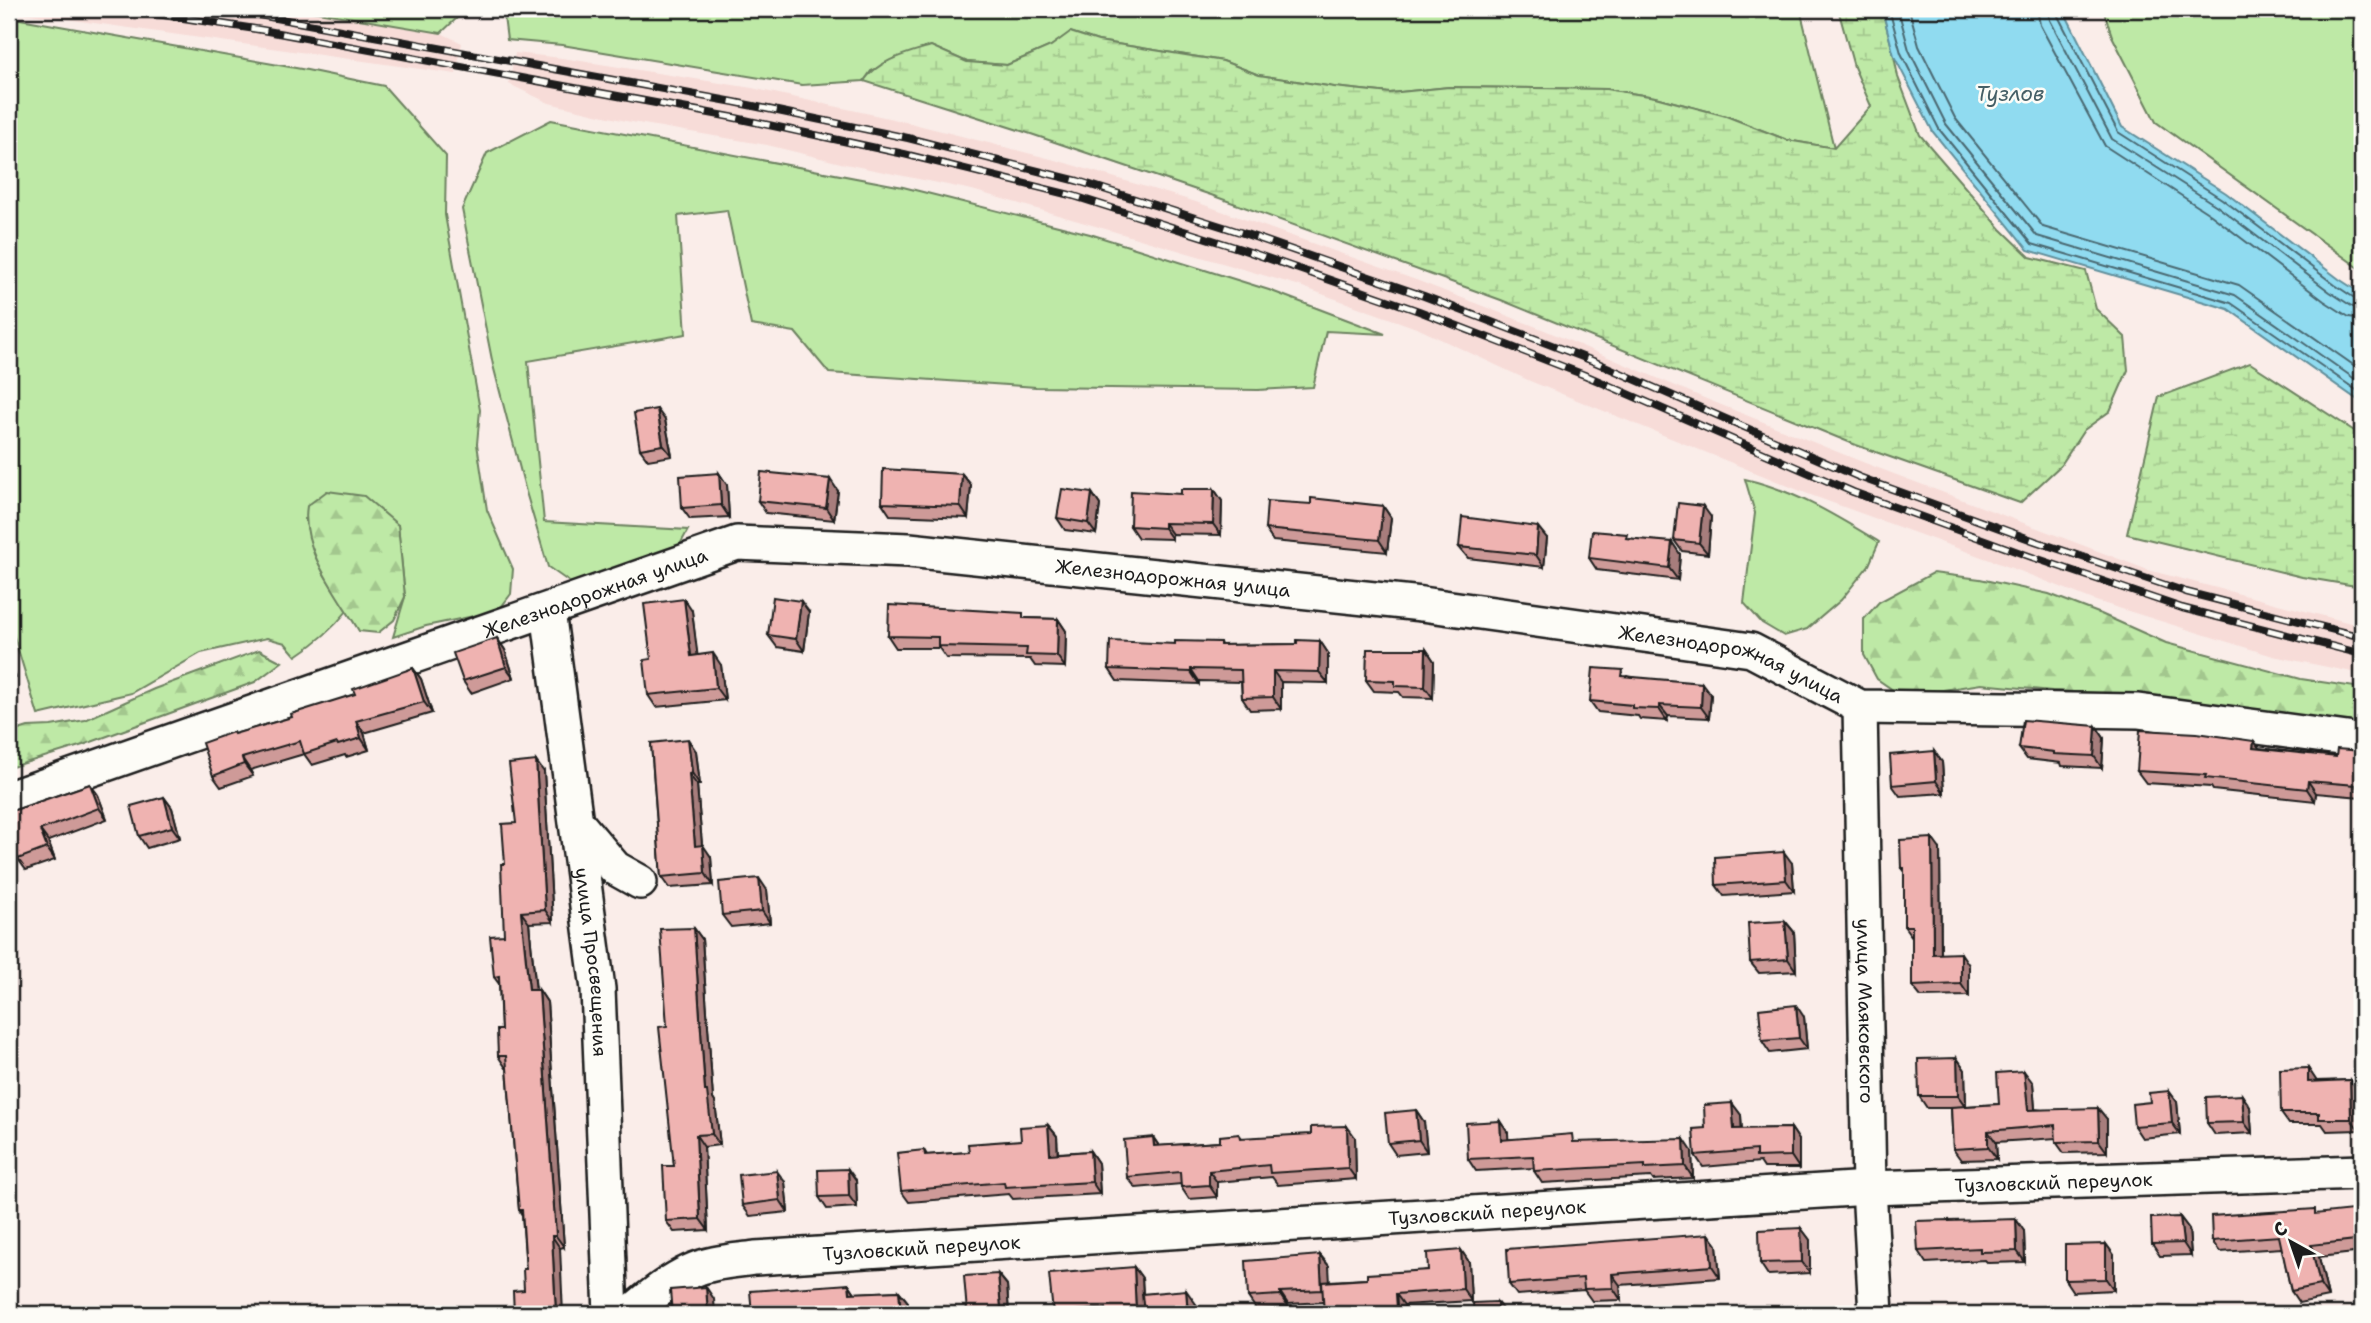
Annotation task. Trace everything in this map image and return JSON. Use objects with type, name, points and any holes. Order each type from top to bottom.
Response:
[{"type":"street","name":"Железнодорожная улица","points":[[9,798],[737,543],[909,550],[1422,604],[1751,650],[1860,707],[2138,711],[2362,741]]},
{"type":"street","name":"улица Просвещения","points":[[548,611],[598,989],[611,1314]]},
{"type":"street","name":"улица Маяковского","points":[[1860,707],[1869,1188],[1876,1314]]},
{"type":"street","points":[[577,823],[615,868],[640,882]]},
{"type":"street","name":"Тузловский переулок","points":[[629,1314],[665,1286],[690,1271],[719,1263],[755,1258],[1869,1188],[2362,1172]]},
{"type":"shaded area","points":[[9,9],[300,9],[441,33],[462,43],[456,74]]},
{"type":"shaded area","points":[[515,53],[752,88],[902,121],[1059,161],[1196,202],[1416,280],[1542,329],[1865,463],[2148,570],[2362,626],[2362,674],[2273,656],[2096,601],[1808,494],[1530,381],[1419,329],[1297,285],[972,190],[767,145],[626,121],[549,103],[509,84]]},
{"type":"green space","points":[[300,9],[461,9],[457,18],[441,33]]},
{"type":"green space","points":[[503,9],[1800,9],[1834,148],[1787,140],[1726,116],[1655,97],[1606,89],[1449,87],[1390,93],[1259,75],[1223,61],[1098,41],[1071,32],[1051,46],[1007,65],[967,62],[931,46],[871,71],[864,81],[802,85],[562,45],[507,40]]},
{"type":"green space","points":[[1838,9],[1882,9],[1898,77],[1920,135],[2001,229],[2030,257],[2086,271],[2096,309],[2125,337],[2128,370],[2110,411],[2084,430],[2061,465],[2020,503],[1856,445],[1501,300],[1211,195],[864,81],[885,63],[931,46],[967,62],[1007,65],[1051,46],[1070,32],[1098,41],[1223,61],[1259,75],[1390,93],[1449,87],[1606,89],[1655,97],[1726,116],[1787,140],[1834,148],[1871,106],[1854,67]]},
{"type":"green space","points":[[2103,9],[2362,9],[2362,270],[2156,122],[2112,36]]},
{"type":"green space","points":[[9,17],[384,86],[446,156],[445,215],[480,410],[477,444],[487,510],[513,569],[511,594],[498,611],[426,626],[393,637],[405,597],[398,525],[305,519],[314,554],[347,611],[330,630],[310,646],[296,656],[285,643],[267,638],[201,653],[131,693],[38,715],[9,620]]},
{"type":"green space","points":[[551,120],[903,187],[1090,234],[1269,290],[1385,334],[1326,331],[1313,387],[1258,390],[1036,387],[829,373],[795,332],[751,325],[727,210],[678,216],[686,334],[528,361],[544,522],[688,530],[676,552],[575,586],[548,567],[493,365],[462,209],[487,153]]},
{"type":"green space","points":[[2250,363],[2362,436],[2362,587],[2302,577],[2127,534],[2159,397]]},
{"type":"green space","points":[[1745,479],[1798,497],[1879,542],[1869,565],[1841,600],[1807,629],[1784,636],[1762,623],[1744,603],[1755,513]]},
{"type":"green space","points":[[327,491],[364,496],[398,525],[405,597],[394,620],[378,633],[359,631],[322,571],[309,539],[307,506]]},
{"type":"green space","points":[[1933,573],[1980,579],[2049,594],[2166,643],[2301,679],[2362,688],[2362,728],[2140,695],[1981,684],[1924,693],[1896,692],[1877,679],[1864,655],[1864,619],[1879,602]]},
{"type":"green space","points":[[259,650],[282,662],[255,682],[83,745],[9,768],[9,733],[28,727],[85,720],[154,689]]},
{"type":"water","name":"Тузлов","points":[[1882,9],[2063,9],[2122,127],[2226,193],[2362,294],[2362,403],[2228,309],[2028,250],[1933,132],[1894,56]]},
{"type":"building","points":[[657,409],[663,445],[640,449],[634,413]]},
{"type":"building","points":[[883,469],[962,474],[960,506],[882,503]]},
{"type":"building","points":[[761,472],[830,479],[826,508],[758,501]]},
{"type":"building","points":[[719,473],[721,505],[682,508],[680,476]]},
{"type":"building","points":[[1062,489],[1092,493],[1088,523],[1057,518]]},
{"type":"building","points":[[1181,489],[1214,489],[1213,524],[1164,523],[1164,528],[1130,526],[1131,491],[1181,494]]},
{"type":"building","points":[[1311,498],[1383,506],[1379,540],[1265,529],[1267,501],[1311,504]]},
{"type":"building","points":[[1678,503],[1703,506],[1699,543],[1674,540]]},
{"type":"building","points":[[1462,517],[1538,527],[1536,555],[1459,547]]},
{"type":"building","points":[[1592,531],[1627,534],[1626,538],[1672,542],[1669,568],[1589,558]]},
{"type":"building","points":[[773,597],[801,601],[796,639],[768,635]]},
{"type":"building","points":[[684,599],[691,656],[713,653],[716,688],[648,695],[644,660],[651,659],[644,604]]},
{"type":"building","points":[[889,605],[1023,613],[1023,618],[1058,619],[1057,656],[1026,655],[1027,648],[938,646],[938,637],[888,636]]},
{"type":"building","points":[[497,638],[506,667],[463,681],[453,653]]},
{"type":"building","points":[[1297,640],[1320,641],[1319,672],[1273,671],[1273,697],[1242,698],[1241,670],[1191,669],[1191,672],[1109,669],[1110,641],[1175,644],[1175,641],[1220,642],[1220,645],[1297,644]]},
{"type":"building","points":[[1367,649],[1426,649],[1425,687],[1395,686],[1395,681],[1366,680]]},
{"type":"building","points":[[413,668],[424,702],[356,721],[361,738],[304,754],[300,741],[242,758],[244,764],[213,776],[202,743],[292,717],[291,714],[355,694],[353,689]]},
{"type":"building","points":[[1593,668],[1623,670],[1622,676],[1702,683],[1701,707],[1659,705],[1659,709],[1632,708],[1632,705],[1590,701]]},
{"type":"building","points":[[2023,720],[2096,726],[2094,756],[2054,754],[2019,748]]},
{"type":"building","points":[[2140,730],[2197,733],[2254,741],[2253,748],[2336,757],[2337,749],[2362,751],[2362,790],[2356,790],[2356,785],[2308,781],[2307,789],[2205,778],[2206,775],[2137,771]]},
{"type":"building","points":[[688,739],[695,846],[703,845],[705,873],[661,877],[651,743]]},
{"type":"building","points":[[1934,751],[1936,781],[1892,785],[1890,755]]},
{"type":"building","points":[[536,761],[545,910],[521,912],[529,990],[539,990],[556,1236],[552,1236],[556,1314],[514,1314],[513,1291],[524,1290],[523,1269],[526,1269],[506,1056],[498,1056],[497,1030],[501,1030],[499,976],[494,977],[490,936],[504,935],[501,864],[505,864],[502,824],[516,823],[509,764]]},
{"type":"building","points":[[90,784],[99,808],[40,830],[47,848],[18,859],[12,841],[9,842],[9,812]]},
{"type":"building","points":[[164,797],[172,827],[139,836],[131,806]]},
{"type":"building","points":[[1932,838],[1933,954],[1961,953],[1961,984],[1912,986],[1912,926],[1904,926],[1904,868],[1901,868],[1900,840]]},
{"type":"building","points":[[1784,852],[1786,880],[1716,885],[1715,857]]},
{"type":"building","points":[[759,878],[762,911],[722,915],[719,882]]},
{"type":"building","points":[[1785,921],[1788,959],[1750,962],[1748,923]]},
{"type":"building","points":[[694,928],[705,1091],[712,1134],[696,1135],[700,1219],[666,1221],[663,1166],[674,1166],[659,1027],[667,1026],[660,929]]},
{"type":"building","points":[[1796,1005],[1799,1038],[1762,1041],[1759,1009]]},
{"type":"building","points":[[1957,1058],[1958,1096],[1919,1096],[1918,1059]]},
{"type":"building","points":[[2308,1068],[2308,1082],[2350,1080],[2351,1119],[2319,1119],[2319,1113],[2281,1113],[2280,1069]]},
{"type":"building","points":[[2024,1071],[2028,1110],[2098,1108],[2099,1141],[2056,1142],[2055,1125],[1988,1131],[1988,1147],[1953,1149],[1951,1107],[1999,1104],[1997,1073]]},
{"type":"building","points":[[2169,1091],[2172,1123],[2134,1126],[2132,1104],[2150,1102],[2149,1093]]},
{"type":"building","points":[[2242,1095],[2244,1122],[2207,1123],[2206,1097]]},
{"type":"building","points":[[1732,1103],[1734,1129],[1791,1128],[1791,1156],[1756,1157],[1756,1150],[1695,1155],[1693,1129],[1705,1128],[1704,1105]]},
{"type":"building","points":[[1416,1110],[1419,1140],[1388,1143],[1385,1113]]},
{"type":"building","points":[[1500,1121],[1501,1140],[1572,1134],[1573,1142],[1684,1139],[1685,1166],[1645,1168],[1645,1165],[1534,1171],[1533,1156],[1468,1159],[1466,1123]]},
{"type":"building","points":[[1048,1125],[1050,1154],[1090,1151],[1092,1182],[1005,1187],[1004,1182],[901,1191],[897,1153],[924,1150],[925,1155],[969,1152],[968,1144],[1021,1140],[1020,1127]]},
{"type":"building","points":[[1347,1126],[1348,1168],[1270,1173],[1269,1165],[1209,1171],[1209,1185],[1181,1187],[1180,1172],[1127,1177],[1124,1140],[1153,1137],[1154,1146],[1220,1142],[1220,1136],[1239,1134],[1240,1138],[1311,1134],[1311,1127]]},
{"type":"building","points":[[848,1169],[849,1196],[819,1197],[818,1170]]},
{"type":"building","points":[[777,1171],[780,1200],[742,1205],[739,1175]]},
{"type":"building","points":[[2315,1209],[2315,1214],[2352,1210],[2355,1240],[2311,1245],[2320,1285],[2291,1291],[2279,1236],[2212,1241],[2211,1216]]},
{"type":"building","points":[[2180,1217],[2183,1243],[2152,1244],[2151,1218]]},
{"type":"building","points":[[2016,1219],[2017,1251],[1980,1252],[1980,1248],[1918,1251],[1916,1221]]},
{"type":"building","points":[[1801,1228],[1802,1262],[1760,1263],[1759,1230]]},
{"type":"building","points":[[1709,1234],[1712,1266],[1612,1274],[1613,1288],[1584,1289],[1583,1278],[1509,1284],[1507,1249]]},
{"type":"building","points":[[2106,1244],[2106,1279],[2065,1280],[2065,1245]]},
{"type":"building","points":[[1461,1250],[1463,1289],[1396,1294],[1397,1309],[1364,1310],[1364,1314],[1324,1314],[1322,1282],[1367,1279],[1367,1274],[1428,1270],[1427,1253]]},
{"type":"building","points":[[1320,1255],[1322,1290],[1248,1297],[1246,1261]]},
{"type":"building","points":[[1134,1267],[1136,1314],[1106,1314],[1106,1308],[1053,1313],[1049,1274]]},
{"type":"building","points":[[998,1274],[1001,1309],[967,1312],[964,1276]]},
{"type":"building","points":[[849,1284],[850,1293],[899,1291],[901,1314],[820,1314],[819,1306],[778,1309],[778,1314],[752,1314],[750,1291]]},
{"type":"building","points":[[706,1287],[708,1314],[672,1314],[670,1290]]},
{"type":"building","points":[[1186,1290],[1188,1314],[1144,1314],[1142,1294]]},
{"type":"building","points":[[1497,1302],[1497,1314],[1474,1314],[1473,1303]]},
{"type":"building","points":[[1729,1310],[1729,1314],[1692,1314],[1692,1313]]},
{"type":"railway","points":[[124,9],[262,30],[731,117],[904,154],[1074,196],[1241,249],[1419,311],[1587,376],[1853,492],[2029,556],[2182,608],[2362,654]]},
{"type":"railway","points":[[226,9],[734,102],[908,138],[1078,181],[1246,234],[1424,296],[1593,361],[1859,477],[2035,541],[2186,592],[2362,637]]}]
